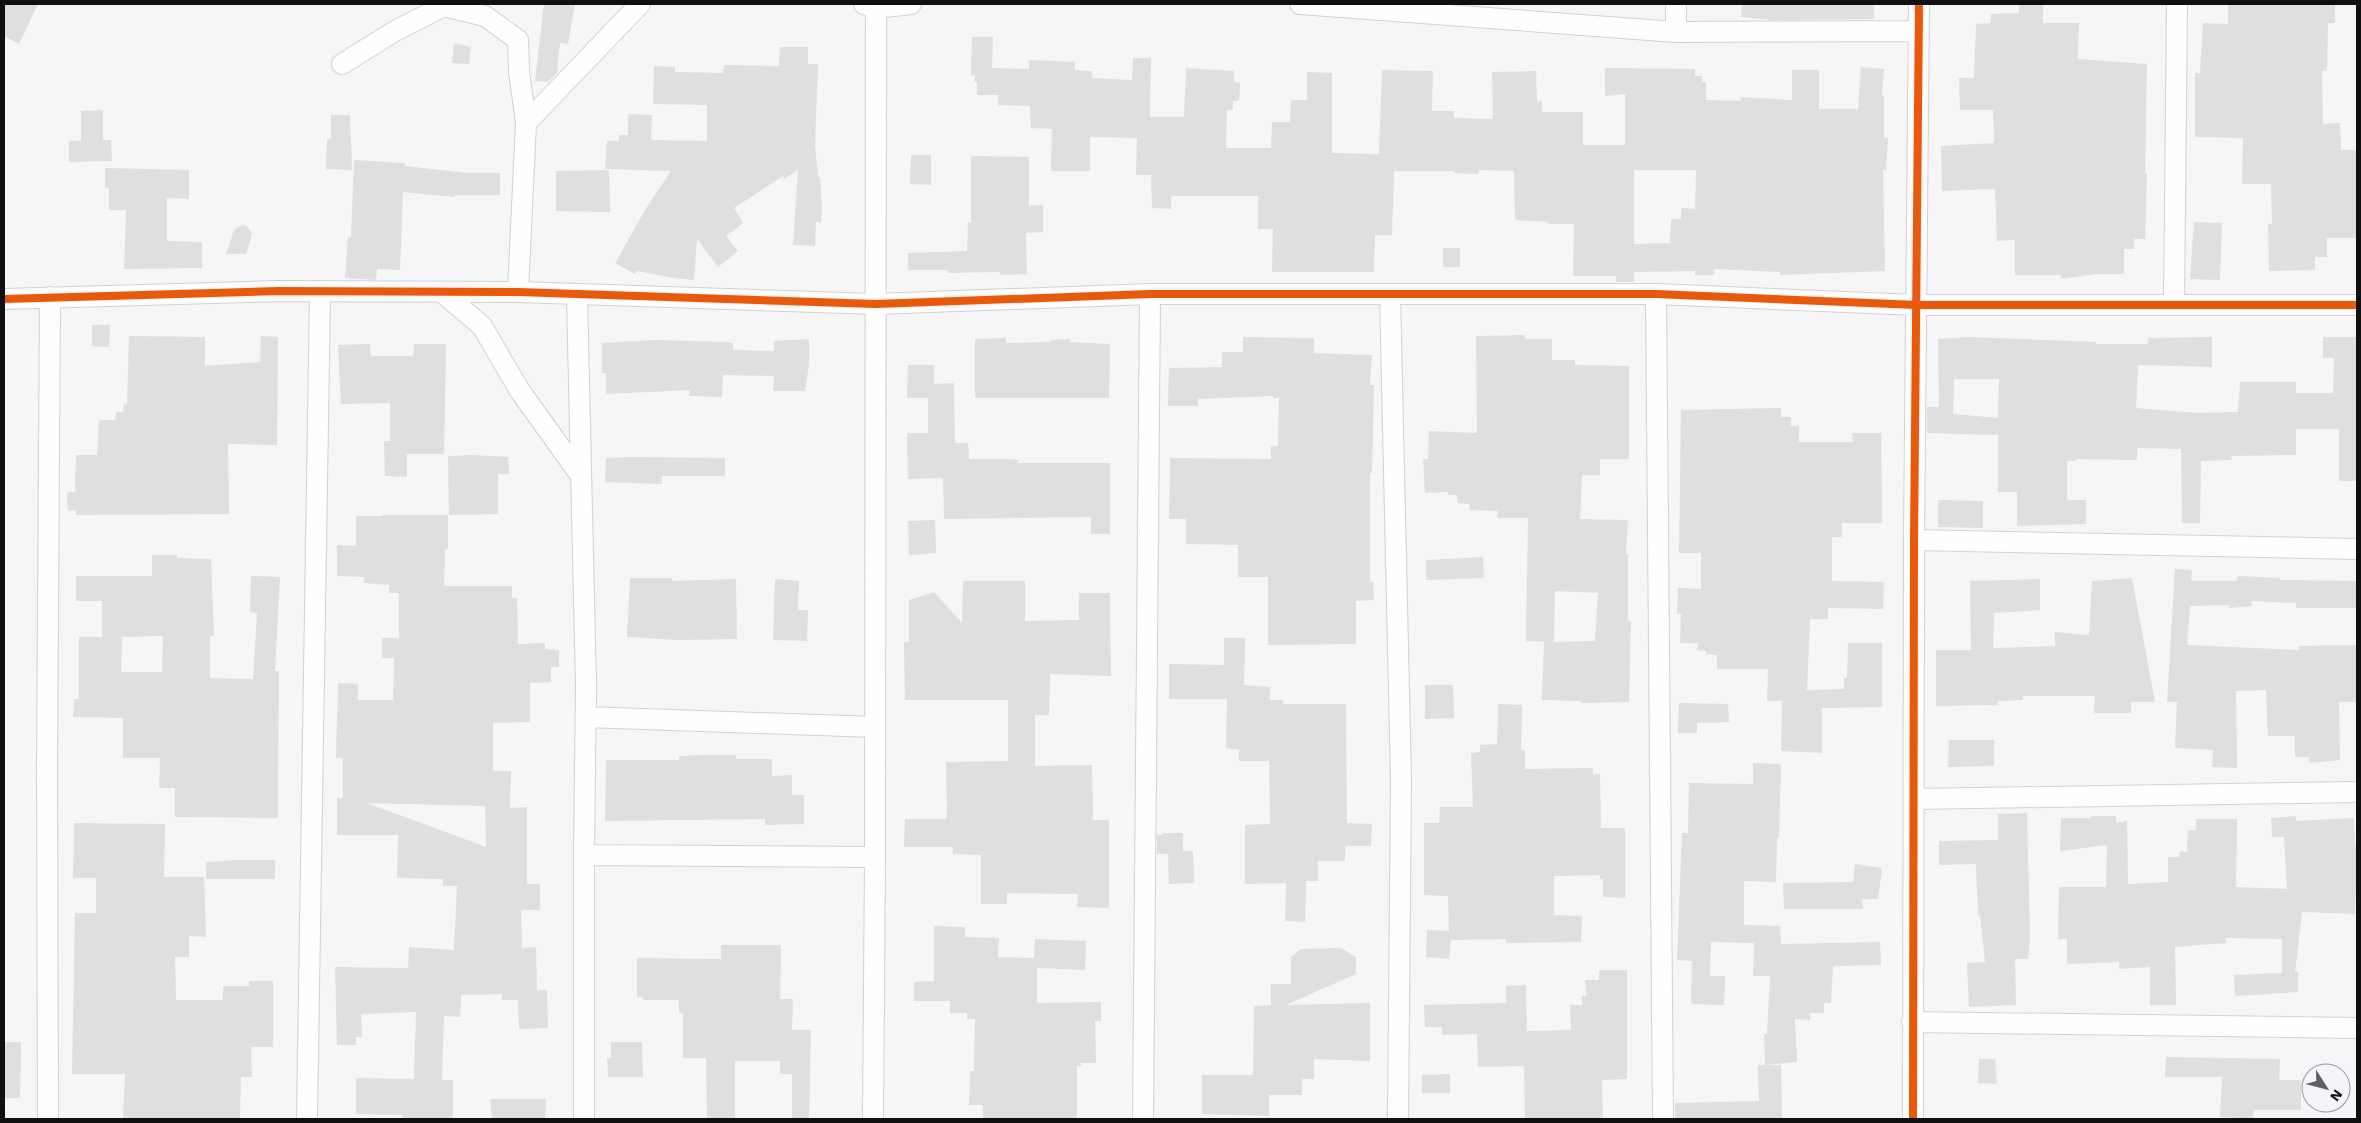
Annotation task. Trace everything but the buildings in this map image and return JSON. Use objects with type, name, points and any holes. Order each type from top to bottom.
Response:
[{"type":"street","points":[[526,123],[640,4]]},
{"type":"street","points":[[873,1119],[876,304],[870,6],[911,4]]},
{"type":"street","points":[[1300,4],[1676,32],[1919,31]]},
{"type":"street","points":[[1676,4],[1676,32]]},
{"type":"street","points":[[1913,1119],[1914,540],[1919,4]]},
{"type":"street","points":[[2174,305],[2178,4]]},
{"type":"street","points":[[342,64],[395,31],[444,6],[485,16],[518,40],[519,72],[526,123],[518,292]]},
{"type":"street","points":[[4,300],[320,292],[518,292],[876,304],[1150,294],[1656,294],[1917,305],[2357,305]]},
{"type":"street","points":[[307,1119],[320,292]]},
{"type":"street","points":[[443,293],[482,326],[520,391],[581,476]]},
{"type":"street","points":[[1143,1119],[1150,294]]},
{"type":"street","points":[[1390,294],[1401,780],[1398,1119]]},
{"type":"street","points":[[1656,294],[1663,1119]]},
{"type":"street","points":[[576,295],[586,717],[584,1119]]},
{"type":"street","points":[[48,1119],[47,760],[50,298]]},
{"type":"street","points":[[1914,540],[2357,549]]},
{"type":"street","points":[[586,717],[875,727]]},
{"type":"street","points":[[1915,799],[2357,792]]},
{"type":"street","points":[[584,855],[875,857]]},
{"type":"street","points":[[1912,1022],[2357,1028]]},
{"type":"cycle path","points":[[1913,1119],[1914,540],[1919,4]]},
{"type":"cycle path","points":[[4,299],[278,291],[518,292],[876,304],[1150,294],[1656,294],[1917,305],[2357,305]]}]
